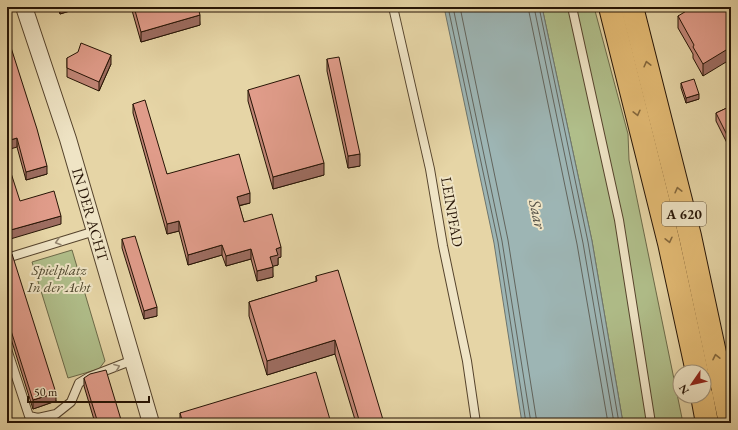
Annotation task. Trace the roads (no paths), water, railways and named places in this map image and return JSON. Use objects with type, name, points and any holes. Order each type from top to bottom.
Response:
[{"type":"highway","name":"A 620","points":[[610,7],[669,243],[695,364]]},
{"type":"highway","name":"A 620","points":[[632,7],[690,236],[730,423]]},
{"type":"highway","points":[[703,404],[707,423]]},
{"type":"street","name":"IN DER ACHT","points":[[24,7],[68,139],[152,423]]},
{"type":"lane","name":"LEINPFAD","points":[[393,7],[430,169],[443,246],[467,361],[476,423]]},
{"type":"lane","points":[[572,7],[619,220],[651,423]]},
{"type":"lane","points":[[7,258],[95,231]]},
{"type":"lane","points":[[7,348],[29,416],[38,418],[56,414],[71,402],[79,383],[89,377],[133,360]]},
{"type":"water","name":"Saar","points":[[444,7],[542,7],[592,241],[623,423],[522,423],[494,243]]},
{"type":"park label","name":"Spielplatz In der Acht","points":[[59,278]]}]
